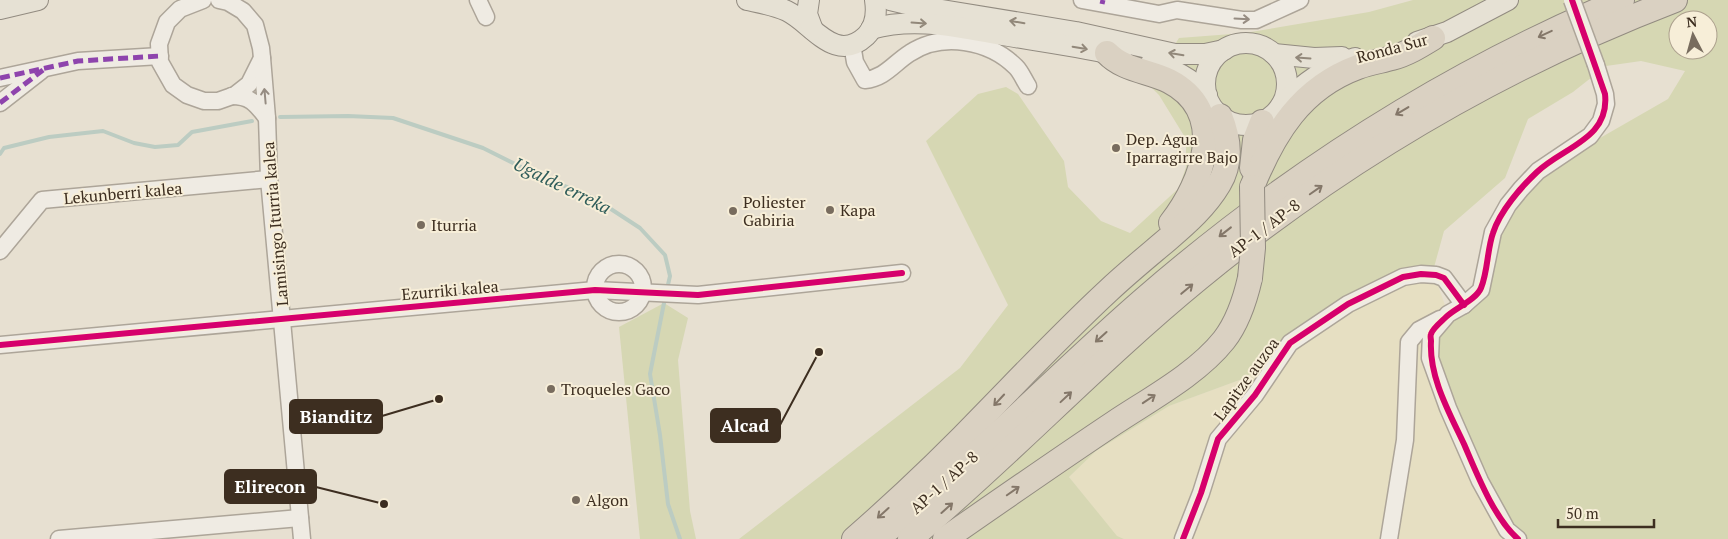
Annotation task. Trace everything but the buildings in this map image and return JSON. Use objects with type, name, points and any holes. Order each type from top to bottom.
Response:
[{"type":"highway","name":"AP-1 / AP-8","points":[[876,539],[931,496],[1141,301],[1186,263],[1281,190],[1355,140],[1432,94],[1537,38],[1622,0]]},
{"type":"highway","name":"AP-1 / AP-8","points":[[910,539],[976,482],[1154,317],[1229,254],[1291,207],[1381,147],[1442,110],[1545,56],[1675,0]]},
{"type":"highway","points":[[1256,174],[1286,121],[1322,86],[1353,69],[1372,62],[1393,58],[1419,47],[1433,38]]},
{"type":"highway","points":[[1108,53],[1113,59],[1125,65],[1162,78],[1181,89],[1197,107],[1204,125],[1205,147],[1195,186],[1181,210],[1153,244],[1146,258]]},
{"type":"highway","points":[[854,539],[902,496],[989,410],[1034,362],[1101,298],[1195,215],[1220,184],[1224,173],[1228,142],[1220,116]]},
{"type":"highway","points":[[945,539],[1184,376],[1207,358],[1224,340],[1238,316],[1250,278],[1256,174],[1253,150],[1262,122]]},
{"type":"main road","points":[[0,1],[6,0]]},
{"type":"main road","points":[[0,8],[38,0]]},
{"type":"main road","points":[[747,0],[770,4],[789,12],[826,42],[834,44],[852,44],[866,36],[876,20],[877,9],[875,0]]},
{"type":"main road","points":[[809,0],[807,14],[813,30]]},
{"type":"main road","points":[[890,0],[1076,32],[1175,54],[1205,54],[1224,50],[1232,46],[1258,45],[1274,54],[1281,62],[1286,72],[1288,83],[1282,104],[1276,112],[1262,122],[1252,125],[1235,124],[1220,116],[1210,103],[1205,85],[1206,74],[1213,61],[1224,50]]},
{"type":"main road","name":"Ronda Sur","points":[[1282,104],[1322,71],[1366,54],[1433,38],[1508,0]]},
{"type":"main road","points":[[871,29],[899,23],[926,23],[1108,53],[1163,66],[1176,71],[1207,95]]},
{"type":"main road","points":[[1274,54],[1314,58],[1349,57],[1366,54]]},
{"type":"street","points":[[202,0],[180,9],[168,22],[159,44],[160,62],[173,85],[187,95],[204,101],[232,96],[248,84],[262,58]]},
{"type":"street","name":"Lamisingo Iturria kalea","points":[[219,0],[228,2],[243,11],[255,25],[261,48],[269,179],[302,539]]},
{"type":"street","points":[[478,0],[486,17]]},
{"type":"street","points":[[1082,0],[1102,2],[1159,14],[1177,10],[1242,20],[1256,20],[1300,0]]},
{"type":"street","points":[[1389,539],[1405,440],[1410,342],[1419,330],[1464,305],[1480,290],[1493,232],[1508,206],[1538,171],[1590,136],[1600,122],[1606,104],[1605,94],[1572,0]]},
{"type":"street","points":[[852,44],[854,62],[865,80],[884,74],[908,54],[922,46],[938,41],[961,41],[986,47],[1004,57],[1016,68],[1028,86]]},
{"type":"street","points":[[0,78],[78,61],[160,56]]},
{"type":"street","points":[[0,103],[45,68]]},
{"type":"street","points":[[232,96],[248,98],[256,104],[266,118]]},
{"type":"street","name":"Lekunberri kalea","points":[[0,250],[42,200],[269,179]]},
{"type":"street","points":[[595,290],[596,282],[602,271],[614,264],[625,264],[634,268],[641,276],[644,293]]},
{"type":"street","name":"Ezurriki kalea","points":[[0,345],[595,290],[698,295],[902,273]]},
{"type":"street","name":"Lapitze auzoa","points":[[1183,539],[1201,493],[1218,440],[1255,395],[1290,342],[1348,304],[1403,277],[1421,274],[1436,275],[1444,278],[1464,305]]},
{"type":"street","points":[[1448,314],[1431,334],[1430,358],[1448,408],[1480,481],[1508,530],[1518,539]]},
{"type":"street","points":[[58,539],[300,518]]},
{"type":"shaded area","points":[[1433,271],[1518,539],[1124,539],[1117,537],[1069,477],[1096,451],[1169,406],[1245,378],[1290,343],[1348,304]]},
{"type":"green space","points":[[1413,0],[1728,0],[1728,539],[1518,539],[1507,530],[1430,358],[1448,314],[1481,290],[1493,232],[1521,189],[1567,157],[1668,99],[1685,71],[1641,61],[1606,66],[1573,92],[1528,119],[1505,178],[1444,231],[1433,271],[1403,277],[1290,343],[1245,378],[1169,406],[1096,451],[1069,477],[1117,536],[1124,539],[739,539],[960,368],[1008,305],[926,141],[978,94],[1006,87],[1018,94],[1064,161],[1068,187],[1101,221],[1130,233],[1179,188],[1186,167],[1186,139],[1159,95],[1149,85],[1179,38],[1245,33],[1369,12]]},
{"type":"green space","points":[[664,303],[688,318],[678,360],[690,511],[696,539],[640,539],[619,327]]},
{"type":"waterway","name":"Ugalde erreka","points":[[280,117],[348,116],[393,118],[483,148],[533,173],[594,198],[640,228],[665,255],[670,276],[667,289]]},
{"type":"waterway","name":"Ugalde erreka","points":[[0,154],[4,148],[49,137],[103,131],[134,143],[155,147],[178,145],[192,132],[252,121]]},
{"type":"waterway","name":"Ugalde erreka","points":[[665,298],[650,374],[660,435],[668,504],[680,539]]},
{"type":"marked path","points":[[1102,4],[1103,0]]},
{"type":"marked path","points":[[0,78],[78,61],[160,56]]},
{"type":"marked path","points":[[0,103],[43,70]]},
{"type":"cycle path","points":[[1518,539],[1501,520],[1494,508],[1446,407],[1433,368],[1431,336],[1434,329],[1446,317],[1475,296],[1481,288],[1493,233],[1501,216],[1512,200],[1537,172],[1583,140],[1593,132],[1600,122],[1605,109],[1605,94],[1572,0]]},
{"type":"cycle path","points":[[0,345],[595,290],[698,295],[902,273]]},
{"type":"cycle path","points":[[1183,539],[1201,493],[1218,439],[1255,395],[1290,343],[1348,304],[1403,277],[1421,274],[1436,275],[1444,278],[1464,305]]},
{"type":"place","name":"Dep. Agua Iparragirre Bajo","points":[[1116,148]]},
{"type":"place","name":"Kapa","points":[[830,210]]},
{"type":"place","name":"Poliester Gabiria","points":[[733,211]]},
{"type":"place","name":"Iturria","points":[[421,225]]},
{"type":"place","name":"Alcad","points":[[819,352]]},
{"type":"place","name":"Troqueles Gaco","points":[[551,389]]},
{"type":"place","name":"Bianditz","points":[[439,399]]},
{"type":"place","name":"Algon","points":[[576,500]]},
{"type":"place","name":"Elirecon","points":[[384,504]]}]
